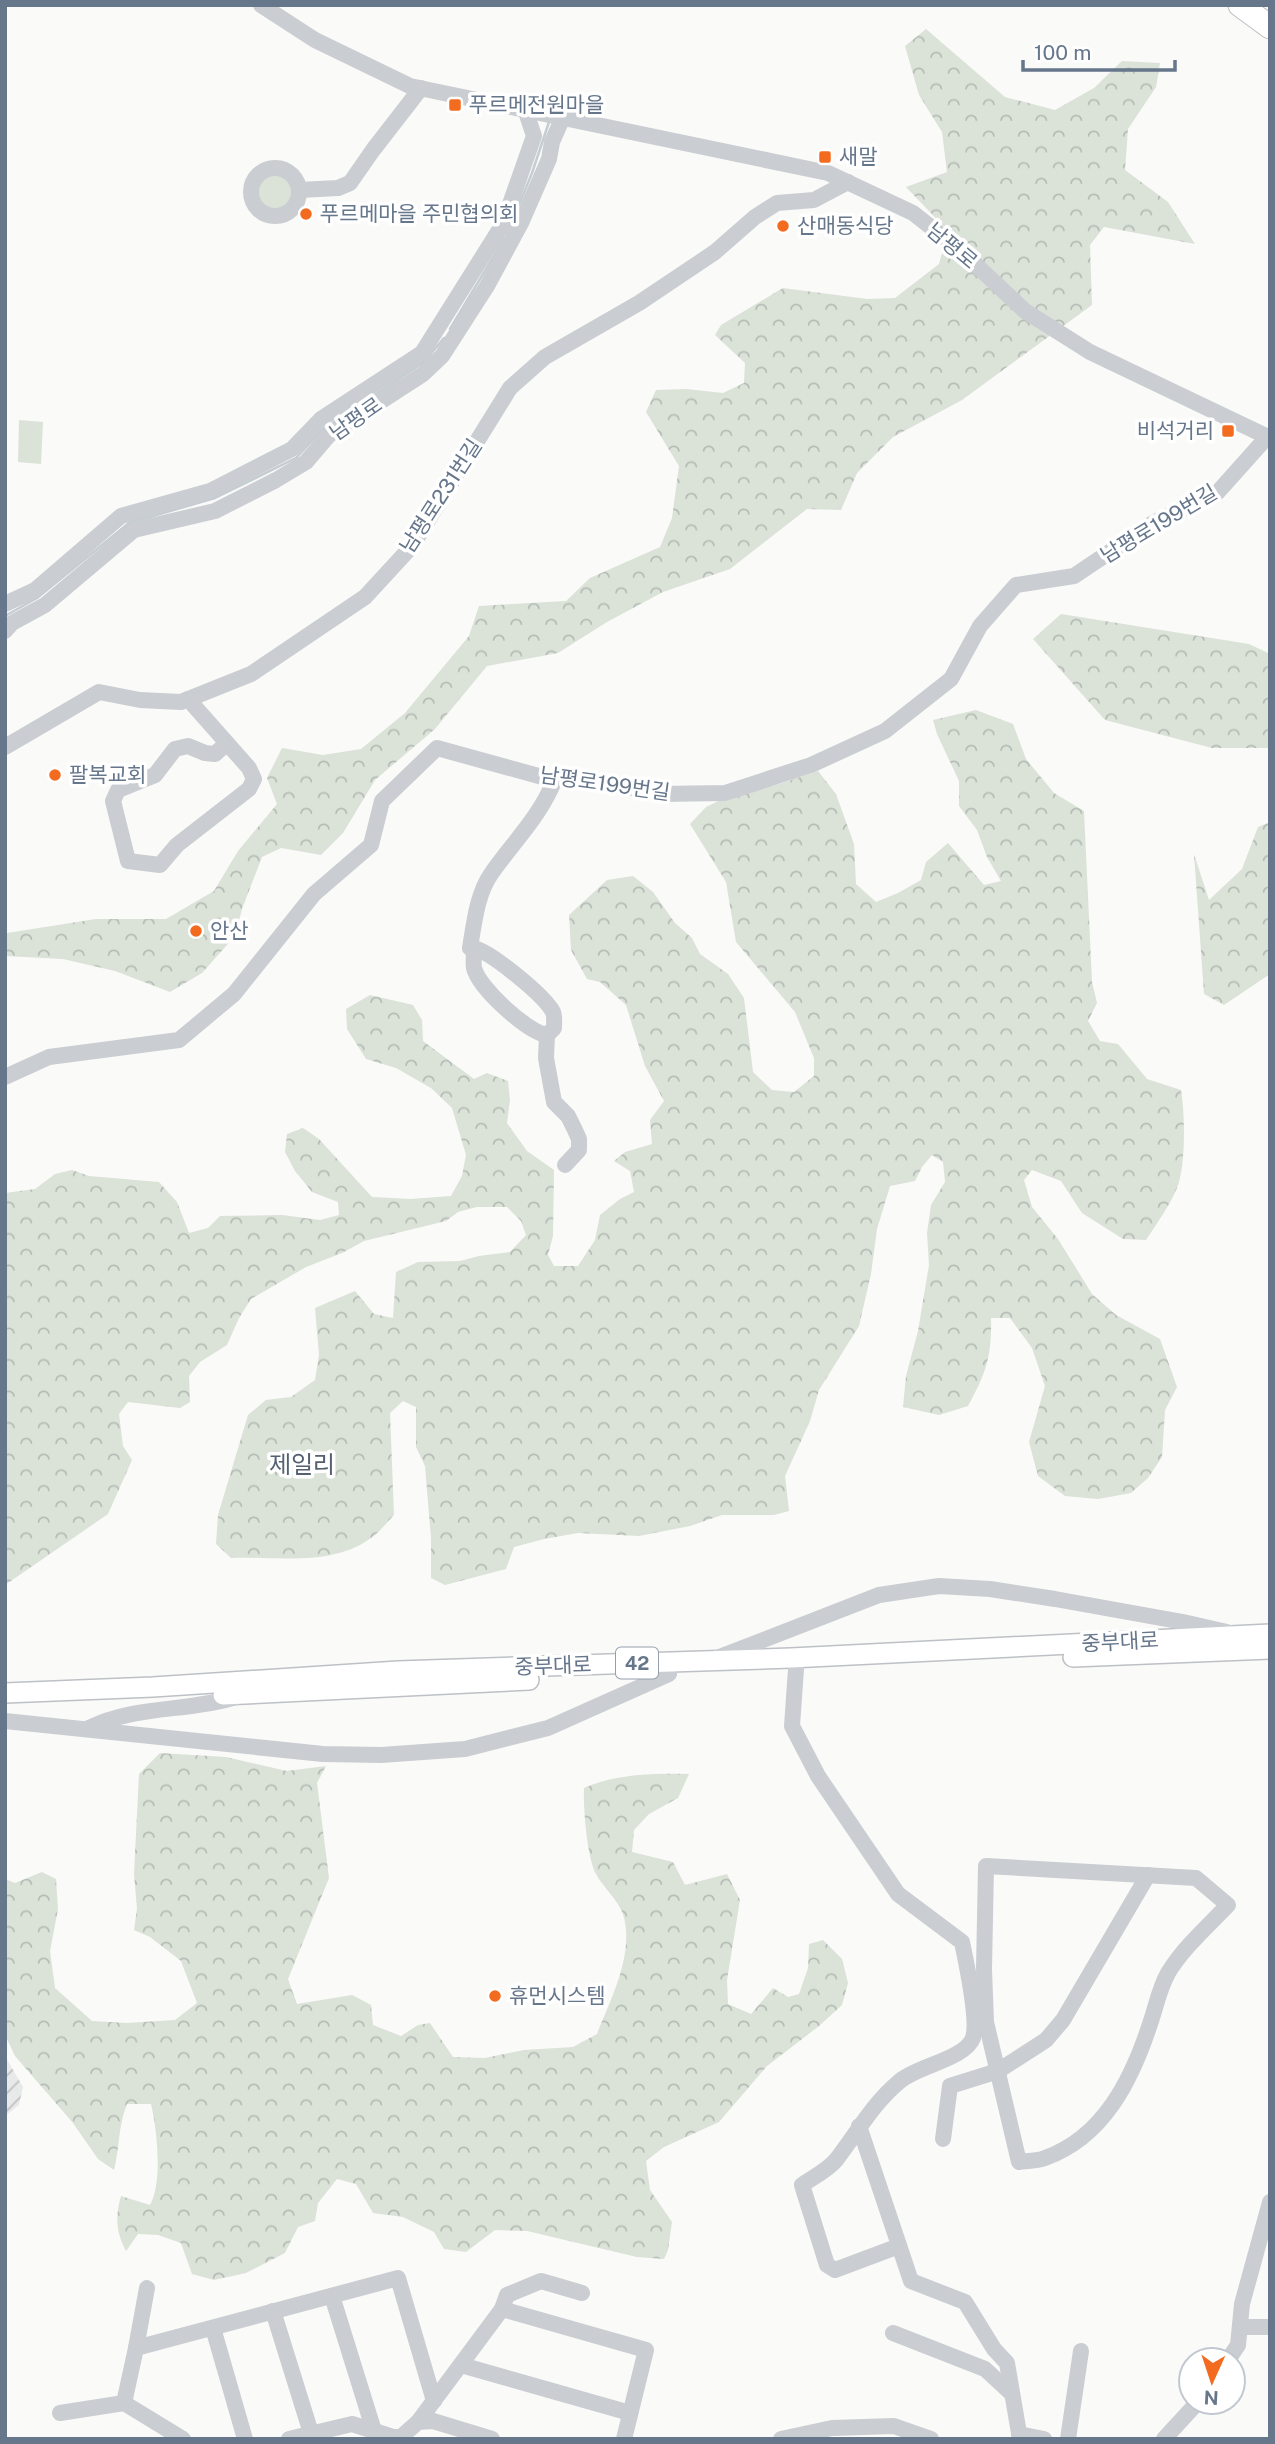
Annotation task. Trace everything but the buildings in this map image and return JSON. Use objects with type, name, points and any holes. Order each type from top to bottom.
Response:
[{"type":"highway","points":[[1240,5],[1270,27]]},
{"type":"highway","points":[[1256,5],[1270,15]]},
{"type":"main road","name":"중부대로","points":[[5,1693],[153,1687],[398,1671],[712,1660],[1270,1634]]},
{"type":"main road","name":"중부대로","points":[[5,1706],[796,1668],[1270,1649]]},
{"type":"street","name":"남평로","points":[[261,5],[315,40],[410,86],[828,173],[913,213],[960,250],[1025,311],[1090,352],[1268,438]]},
{"type":"street","points":[[299,190],[338,188],[350,183],[421,88]]},
{"type":"street","name":"남평로","points":[[5,604],[34,590],[121,516],[210,491],[292,449],[321,419],[422,353],[503,224],[534,136],[525,110]]},
{"type":"street","name":"남평로","points":[[5,631],[12,623],[45,605],[134,530],[215,511],[276,480],[306,462],[329,435],[423,374],[442,356],[487,286],[522,223],[563,117]]},
{"type":"street","name":"남평로231번길","points":[[5,747],[99,692],[139,700],[181,702],[251,674],[365,597],[412,546],[510,388],[545,357],[639,303],[704,260],[755,217],[777,203],[814,200],[848,182]]},
{"type":"street","name":"남평로199번길","points":[[5,1077],[49,1056],[179,1040],[234,994],[314,894],[371,845],[383,800],[437,748],[555,779],[590,780],[660,794],[725,793],[811,765],[885,731],[951,679],[980,626],[1016,585],[1074,576],[1153,523],[1217,493],[1268,438]]},
{"type":"street","points":[[188,699],[227,743],[249,768],[254,779],[249,789],[177,845],[160,865],[128,861],[113,801],[118,790],[155,775],[175,750],[188,746],[215,754],[227,743]]},
{"type":"street","points":[[547,1035],[520,1021],[485,988],[474,968],[474,951],[470,948],[480,899],[490,876],[531,823],[547,799],[555,779]]},
{"type":"street","points":[[474,951],[483,951],[500,962],[541,997],[554,1017],[554,1028],[547,1035],[546,1058],[554,1102],[568,1116],[579,1139],[579,1150],[565,1165]]},
{"type":"street","points":[[712,1660],[879,1595],[939,1586],[990,1589],[1055,1599],[1183,1622],[1240,1636]]},
{"type":"street","points":[[796,1668],[792,1726],[818,1776],[898,1894],[962,1942],[976,1970],[1019,2162],[1044,2158],[1077,2141],[1106,2116],[1124,2088],[1137,2060],[1168,1973],[1228,1905],[1196,1878],[986,1867],[976,1970],[973,2039],[963,2050],[902,2079],[859,2126],[835,2162],[802,2185],[827,2265],[835,2270],[899,2246]]},
{"type":"street","points":[[5,1721],[323,1754],[381,1755],[465,1749],[548,1728],[669,1674]]},
{"type":"street","points":[[89,1728],[107,1719],[165,1708],[217,1703],[243,1694]]},
{"type":"street","points":[[943,2139],[950,2086],[998,2071],[1046,2040],[1063,2020],[1148,1875]]},
{"type":"street","points":[[859,2126],[911,2281],[965,2302],[994,2349],[1007,2363],[1020,2437],[1044,2439]]},
{"type":"street","points":[[1237,2346],[1242,2304],[1270,2202]]},
{"type":"street","points":[[136,2348],[398,2278],[434,2401]]},
{"type":"street","points":[[289,2439],[352,2424],[401,2437],[418,2422],[461,2365],[502,2309],[506,2295],[541,2281],[582,2293]]},
{"type":"street","points":[[124,2403],[147,2288]]},
{"type":"street","points":[[332,2296],[374,2431]]},
{"type":"street","points":[[502,2309],[646,2350],[624,2439]]},
{"type":"street","points":[[273,2311],[311,2433]]},
{"type":"street","points":[[1240,2327],[1270,2327]]},
{"type":"street","points":[[213,2328],[245,2439]]},
{"type":"street","points":[[893,2333],[985,2370],[1012,2394]]},
{"type":"street","points":[[1068,2439],[1081,2351]]},
{"type":"street","points":[[461,2365],[630,2413]]},
{"type":"street","points":[[60,2413],[124,2403],[183,2439]]},
{"type":"street","points":[[1164,2439],[1185,2416]]},
{"type":"street","points":[[418,2422],[433,2421],[492,2439]]},
{"type":"street","points":[[781,2439],[832,2428],[894,2426],[931,2439]]},
{"type":"shaded area","points":[[5,2056],[23,2087],[19,2105],[5,2116]]},
{"type":"green space","points":[[926,29],[1005,97],[1055,110],[1094,88],[1122,61],[1160,63],[1156,87],[1128,129],[1125,170],[1168,202],[1195,244],[1104,227],[1090,245],[1092,305],[962,400],[893,437],[857,473],[841,510],[807,509],[730,569],[663,592],[607,622],[558,653],[487,666],[435,729],[375,780],[343,833],[321,855],[281,848],[262,857],[242,909],[235,936],[202,973],[170,992],[115,971],[63,959],[5,956],[7,933],[96,919],[166,919],[214,891],[238,851],[277,804],[267,778],[282,748],[323,755],[361,749],[405,713],[469,636],[479,606],[566,601],[590,578],[660,547],[672,518],[679,466],[646,412],[656,390],[686,389],[723,393],[744,383],[745,363],[715,335],[721,325],[783,288],[867,299],[895,298],[939,264],[948,231],[906,187],[947,172],[942,132],[919,95],[905,46]]},
{"type":"green space","points":[[275,174],[288,179],[293,192],[288,205],[275,210],[262,205],[257,192],[262,179]]},
{"type":"green space","points":[[19,420],[43,422],[41,464],[18,462]]},
{"type":"green space","points":[[1061,614],[1249,644],[1270,654],[1270,748],[1212,748],[1105,720],[1033,639]]},
{"type":"green space","points":[[976,710],[1013,724],[1026,759],[1054,793],[1084,811],[1092,982],[1097,1003],[1088,1021],[1100,1041],[1118,1044],[1147,1079],[1181,1090],[1184,1140],[1180,1178],[1170,1202],[1146,1240],[1123,1239],[1082,1213],[1061,1181],[1032,1170],[1024,1180],[1032,1207],[1058,1239],[1092,1294],[1116,1315],[1160,1339],[1177,1387],[1165,1410],[1162,1457],[1148,1478],[1131,1493],[1098,1499],[1065,1496],[1038,1476],[1029,1442],[1045,1386],[1032,1348],[1010,1318],[991,1318],[987,1364],[968,1406],[939,1415],[903,1407],[906,1376],[918,1331],[929,1265],[927,1233],[931,1205],[945,1182],[943,1162],[932,1155],[915,1181],[890,1186],[877,1229],[871,1274],[859,1326],[819,1390],[810,1421],[785,1476],[789,1511],[774,1515],[722,1515],[690,1526],[639,1536],[578,1533],[544,1539],[514,1547],[506,1569],[445,1585],[431,1578],[431,1538],[425,1466],[416,1447],[416,1407],[403,1401],[390,1413],[394,1515],[375,1535],[342,1552],[306,1558],[231,1558],[216,1544],[218,1515],[248,1415],[266,1400],[291,1397],[315,1380],[319,1355],[315,1308],[355,1291],[374,1314],[393,1318],[396,1272],[418,1262],[460,1261],[510,1252],[526,1235],[521,1221],[507,1207],[477,1207],[458,1212],[446,1221],[364,1241],[306,1267],[251,1299],[227,1345],[200,1362],[189,1376],[190,1402],[180,1408],[128,1402],[119,1414],[123,1446],[132,1460],[108,1514],[5,1585],[5,1193],[35,1189],[55,1174],[72,1170],[89,1176],[159,1182],[177,1202],[189,1233],[208,1228],[220,1216],[282,1215],[320,1220],[339,1215],[338,1202],[312,1192],[295,1171],[285,1152],[287,1134],[303,1128],[319,1139],[372,1197],[411,1199],[451,1196],[462,1176],[466,1155],[452,1108],[431,1088],[396,1068],[366,1059],[347,1029],[346,1009],[370,995],[413,1005],[422,1020],[423,1041],[474,1079],[487,1073],[508,1081],[510,1100],[507,1123],[527,1151],[554,1170],[553,1236],[548,1255],[554,1266],[578,1266],[595,1240],[600,1215],[634,1192],[630,1171],[614,1161],[625,1152],[652,1144],[650,1120],[664,1101],[645,1066],[626,1005],[600,982],[587,979],[571,950],[569,915],[607,880],[633,876],[653,892],[675,923],[692,938],[700,954],[728,974],[744,998],[753,1072],[772,1090],[794,1092],[814,1076],[814,1058],[795,1012],[736,942],[726,882],[690,824],[706,807],[731,795],[779,784],[818,771],[836,794],[854,844],[856,884],[876,902],[921,880],[926,862],[948,843],[984,885],[1001,881],[987,857],[977,830],[959,806],[959,781],[933,720]]},
{"type":"green space","points":[[1270,822],[1270,974],[1224,1005],[1204,994],[1194,854],[1209,900],[1242,869],[1258,827]]},
{"type":"green space","points":[[160,1753],[226,1757],[287,1771],[326,1766],[317,1783],[329,1878],[288,1979],[297,2004],[352,1995],[371,2005],[373,2025],[401,2036],[418,2025],[430,2023],[453,2057],[485,2058],[524,2050],[573,2047],[597,2034],[620,1976],[626,1929],[621,1909],[599,1879],[590,1856],[584,1788],[622,1777],[689,1774],[678,1798],[649,1814],[634,1830],[632,1852],[673,1862],[685,1885],[727,1874],[740,1900],[727,1980],[728,2004],[751,2014],[773,1988],[788,1997],[799,1994],[808,1968],[809,1944],[823,1940],[842,1959],[848,1983],[842,2005],[767,2066],[719,2122],[664,2147],[646,2161],[650,2190],[672,2222],[664,2259],[637,2257],[527,2231],[495,2230],[466,2252],[444,2249],[434,2232],[403,2217],[373,2213],[356,2184],[337,2179],[318,2203],[315,2221],[298,2227],[285,2253],[246,2273],[214,2280],[192,2274],[181,2243],[158,2235],[138,2234],[126,2251],[118,2224],[121,2196],[150,2205],[154,2195],[158,2170],[151,2104],[127,2104],[114,2170],[98,2159],[73,2123],[15,2056],[5,2035],[5,1879],[15,1883],[42,1872],[56,1879],[58,1909],[50,1951],[55,1988],[92,2021],[127,2023],[175,2020],[197,2003],[181,1961],[150,1937],[134,1930],[137,1909],[134,1874],[139,1774]]},
{"type":"waterway","points":[[514,217],[549,122]]},
{"type":"waterway","points":[[450,329],[504,239]]},
{"type":"waterway","points":[[5,616],[37,598],[129,523],[215,498],[296,458],[322,430],[424,362],[444,338]]},
{"type":"place","name":"푸르메전원마을","points":[[455,105]]},
{"type":"place","name":"새말","points":[[825,157]]},
{"type":"place","name":"푸르메마을 주민협의회","points":[[306,214]]},
{"type":"place","name":"산매동식당","points":[[783,226]]},
{"type":"place","name":"비석거리","points":[[1228,431]]},
{"type":"place","name":"팔복교회","points":[[55,775]]},
{"type":"place","name":"안산","points":[[196,931]]},
{"type":"place","name":"휴먼시스템","points":[[495,1996]]},
{"type":"district","name":"제일리","points":[[302,1465]]}]
